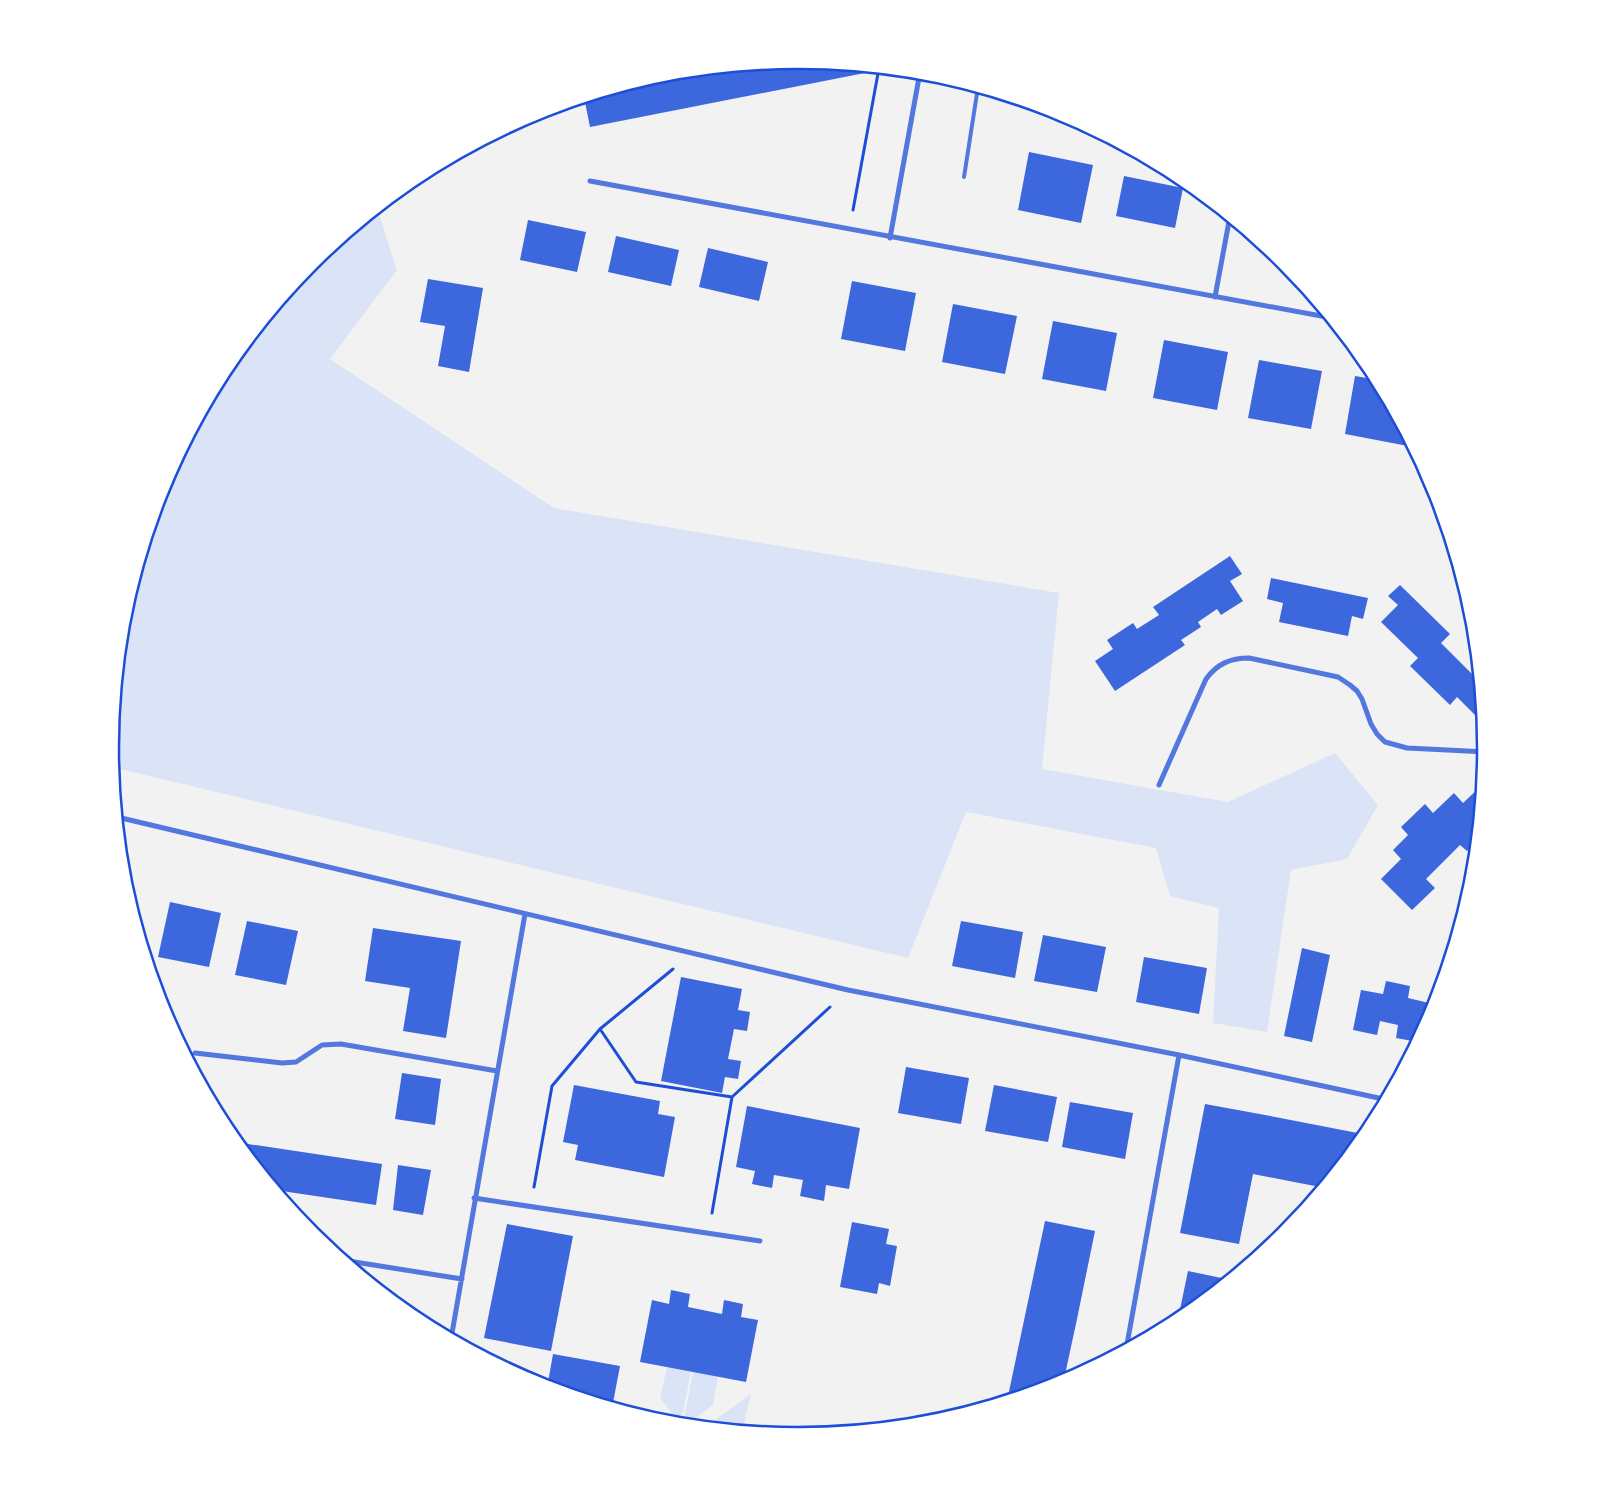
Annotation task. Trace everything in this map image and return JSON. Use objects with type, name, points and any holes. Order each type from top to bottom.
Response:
[{"type":"street","points":[[890,238],[919,80]]},
{"type":"street","points":[[590,181],[890,238],[1323,316]]},
{"type":"street","points":[[1215,297],[1229,222]]},
{"type":"street","points":[[1158,785],[1206,678],[1218,666],[1229,660],[1240,658],[1249,658],[1338,677],[1350,684],[1362,698],[1371,724],[1377,734],[1390,744],[1407,748],[1478,752]]},
{"type":"street","points":[[123,818],[848,990],[1179,1055],[1381,1098]]},
{"type":"street","points":[[452,1333],[474,1198],[525,914]]},
{"type":"street","points":[[195,1053],[296,1062],[322,1045],[341,1044],[498,1072]]},
{"type":"street","points":[[1127,1343],[1179,1055]]},
{"type":"street","points":[[474,1198],[760,1242]]},
{"type":"street","points":[[352,1262],[462,1279]]},
{"type":"lane","points":[[964,177],[977,93]]},
{"type":"path","points":[[849,230],[878,74]]},
{"type":"path","points":[[531,1207],[552,1086],[600,1029],[693,953]]},
{"type":"path","points":[[708,1234],[732,1097],[848,990]]},
{"type":"path","points":[[600,1029],[636,1082],[732,1097]]},
{"type":"shaded area","points":[[379,214],[397,270],[330,359],[554,508],[1059,593],[1042,769],[1228,802],[1335,753],[1378,805],[1347,859],[1291,870],[1267,1032],[1213,1023],[1219,908],[1170,896],[1156,848],[966,812],[908,958],[119,769],[120,704],[132,616],[142,573],[170,488],[210,409],[233,371],[259,335],[287,300],[318,268],[350,237]]},
{"type":"shaded area","points":[[667,1367],[691,1371],[683,1413],[678,1417],[674,1416],[660,1398]]},
{"type":"shaded area","points":[[693,1372],[718,1376],[713,1405],[694,1419],[688,1418],[685,1414]]},
{"type":"shaded area","points":[[751,1394],[743,1426],[712,1422]]},
{"type":"building","points":[[754,70],[843,70],[867,73],[590,127],[585,103],[666,82]]},
{"type":"building","points":[[1029,152],[1093,165],[1081,223],[1018,210]]},
{"type":"building","points":[[1124,176],[1183,188],[1175,228],[1116,216]]},
{"type":"building","points":[[528,220],[586,232],[577,272],[520,260]]},
{"type":"building","points":[[616,236],[679,250],[671,286],[608,272]]},
{"type":"building","points":[[708,248],[768,262],[759,301],[699,287]]},
{"type":"building","points":[[428,279],[483,288],[469,372],[438,366],[445,326],[420,322]]},
{"type":"building","points":[[852,281],[916,293],[905,351],[841,339]]},
{"type":"building","points":[[953,304],[1017,316],[1005,374],[942,362]]},
{"type":"building","points":[[1053,321],[1117,333],[1106,391],[1042,379]]},
{"type":"building","points":[[1164,340],[1228,352],[1217,410],[1153,398]]},
{"type":"building","points":[[1259,360],[1322,371],[1311,429],[1248,418]]},
{"type":"building","points":[[1355,376],[1368,378],[1407,446],[1345,434]]},
{"type":"building","points":[[1230,556],[1242,574],[1230,581],[1243,601],[1221,615],[1217,609],[1198,622],[1201,627],[1181,640],[1185,645],[1115,691],[1095,661],[1113,649],[1107,640],[1133,623],[1137,629],[1159,615],[1153,607]]},
{"type":"building","points":[[1271,578],[1368,598],[1363,619],[1352,616],[1348,636],[1279,622],[1283,603],[1267,599]]},
{"type":"building","points":[[1400,585],[1450,634],[1441,643],[1474,676],[1477,704],[1476,716],[1457,697],[1450,705],[1410,666],[1418,658],[1381,622],[1398,605],[1388,596]]},
{"type":"building","points":[[1477,790],[1470,848],[1467,851],[1460,845],[1426,879],[1435,888],[1412,910],[1381,879],[1401,859],[1393,850],[1408,835],[1401,827],[1425,804],[1433,813],[1454,793],[1463,803]]},
{"type":"building","points":[[170,902],[221,913],[209,967],[158,957]]},
{"type":"building","points":[[247,921],[298,931],[286,985],[235,975]]},
{"type":"building","points":[[961,921],[1023,932],[1015,978],[952,966]]},
{"type":"building","points":[[373,928],[461,941],[446,1038],[403,1031],[410,988],[365,981]]},
{"type":"building","points":[[1043,935],[1106,947],[1097,992],[1034,981]]},
{"type":"building","points":[[1302,948],[1330,955],[1312,1042],[1284,1036]]},
{"type":"building","points":[[1144,957],[1207,968],[1199,1014],[1136,1002]]},
{"type":"building","points":[[681,977],[742,989],[738,1010],[750,1012],[747,1031],[734,1029],[728,1059],[741,1061],[738,1079],[725,1077],[722,1093],[661,1081]]},
{"type":"building","points":[[1386,981],[1410,986],[1408,998],[1429,1003],[1412,1041],[1396,1038],[1398,1025],[1380,1021],[1377,1035],[1353,1030],[1361,990],[1383,994]]},
{"type":"building","points":[[906,1067],[969,1078],[961,1124],[898,1113]]},
{"type":"building","points":[[402,1073],[441,1079],[435,1125],[395,1119]]},
{"type":"building","points":[[574,1085],[660,1101],[658,1114],[675,1117],[664,1177],[575,1160],[578,1145],[563,1142]]},
{"type":"building","points":[[994,1085],[1057,1097],[1048,1142],[985,1131]]},
{"type":"building","points":[[1070,1102],[1133,1113],[1125,1159],[1062,1147]]},
{"type":"building","points":[[1205,1104],[1359,1133],[1318,1187],[1253,1174],[1239,1244],[1180,1233]]},
{"type":"building","points":[[747,1106],[860,1128],[849,1189],[826,1185],[824,1201],[800,1196],[803,1180],[774,1175],[772,1188],[752,1184],[755,1171],[736,1167]]},
{"type":"building","points":[[246,1144],[382,1164],[376,1205],[282,1191]]},
{"type":"building","points":[[398,1165],[431,1170],[423,1215],[393,1210]]},
{"type":"building","points":[[1045,1221],[1095,1231],[1065,1374],[1008,1395]]},
{"type":"building","points":[[852,1222],[889,1229],[886,1244],[897,1246],[890,1286],[879,1283],[877,1294],[840,1287]]},
{"type":"building","points":[[507,1224],[573,1236],[551,1351],[484,1338]]},
{"type":"building","points":[[1188,1271],[1224,1279],[1212,1288],[1180,1311]]},
{"type":"building","points":[[671,1290],[690,1294],[688,1307],[722,1314],[724,1300],[743,1304],[741,1317],[758,1320],[746,1382],[640,1362],[652,1300],[669,1304]]},
{"type":"building","points":[[553,1354],[620,1366],[613,1402],[548,1381]]}]
